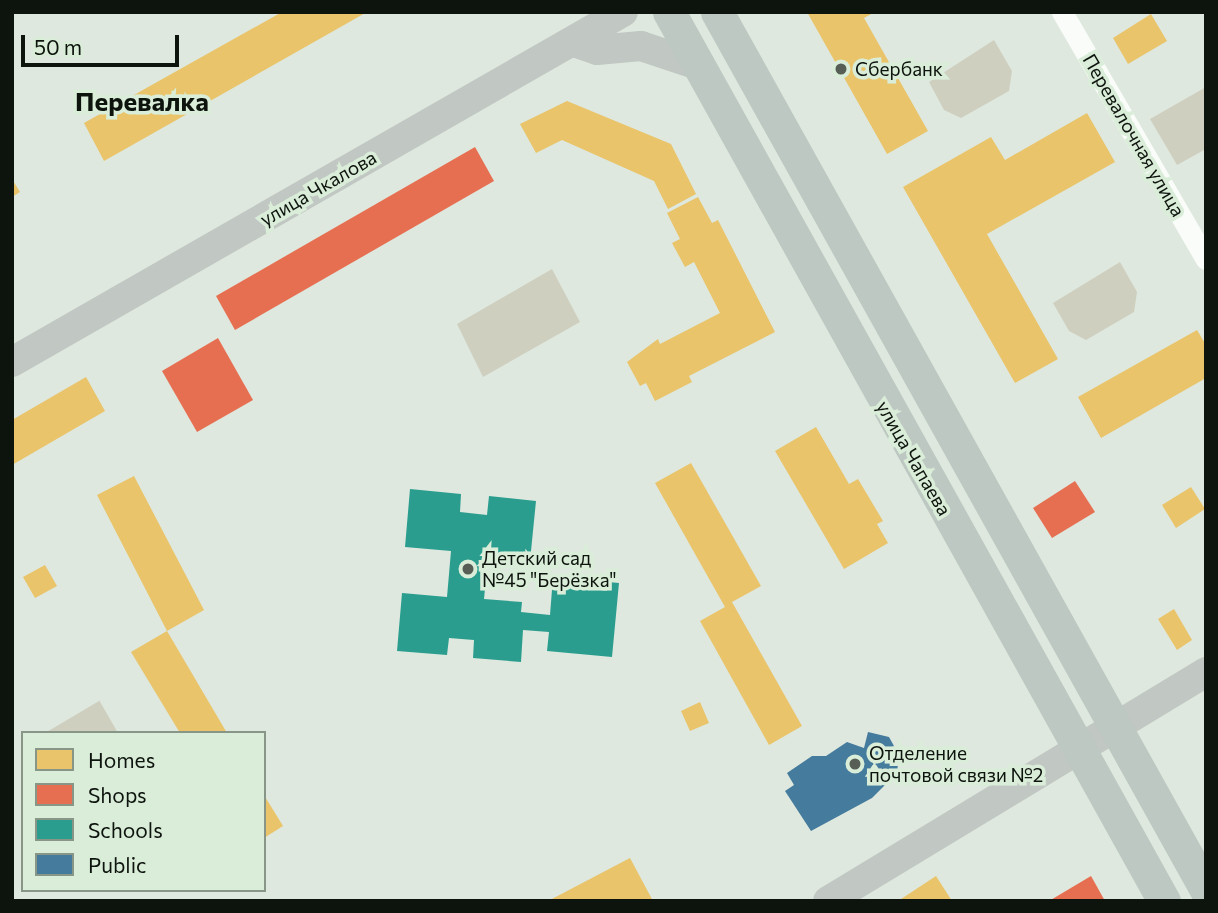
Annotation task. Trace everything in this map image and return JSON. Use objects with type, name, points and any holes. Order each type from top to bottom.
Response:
[{"type":"main road","name":"улица Чкалова","points":[[12,362],[623,12]]},
{"type":"main road","name":"улица Чапаева","points":[[669,12],[1164,901]]},
{"type":"main road","points":[[717,12],[1113,729],[1206,890]]},
{"type":"main road","points":[[574,42],[597,50],[641,46],[698,65]]},
{"type":"main road","points":[[828,901],[1206,672]]},
{"type":"street","name":"Перевалочная улица","points":[[1062,12],[1206,258]]},
{"type":"shaded area","points":[[994,40],[1012,71],[1009,91],[961,118],[944,110],[929,82]]},
{"type":"shaded area","points":[[1206,87],[1206,149],[1177,165],[1150,119]]},
{"type":"shaded area","points":[[1120,262],[1137,292],[1134,312],[1086,340],[1069,331],[1053,303]]},
{"type":"shaded area","points":[[552,269],[580,322],[483,377],[457,324]]},
{"type":"shaded area","points":[[99,701],[117,731],[48,731]]},
{"type":"building: Homes","points":[[282,12],[367,12],[104,161],[84,123]]},
{"type":"building: Homes","points":[[807,12],[875,12],[864,18],[928,131],[887,154]]},
{"type":"building: Homes","points":[[1151,14],[1167,41],[1128,64],[1113,38]]},
{"type":"building: Homes","points":[[567,101],[671,144],[696,194],[668,209],[654,181],[562,140],[536,153],[520,124]]},
{"type":"building: Homes","points":[[1087,113],[1115,162],[987,234],[1058,359],[1015,383],[903,187],[991,137],[1005,160]]},
{"type":"building: Homes","points":[[12,179],[20,192],[12,197]]},
{"type":"building: Homes","points":[[698,197],[712,223],[718,220],[775,332],[689,376],[692,382],[655,401],[646,383],[640,386],[627,362],[658,339],[660,344],[720,313],[694,262],[685,267],[672,243],[680,239],[667,213]]},
{"type":"building: Homes","points":[[1197,330],[1206,345],[1206,378],[1101,438],[1078,397]]},
{"type":"building: Homes","points":[[86,377],[105,411],[12,465],[12,420]]},
{"type":"building: Homes","points":[[816,427],[849,484],[858,479],[883,521],[877,524],[888,543],[844,569],[775,451]]},
{"type":"building: Homes","points":[[691,463],[761,586],[732,602],[802,726],[769,745],[700,621],[725,607],[655,483]]},
{"type":"building: Homes","points":[[134,476],[204,610],[167,631],[97,495]]},
{"type":"building: Homes","points":[[1191,487],[1205,509],[1176,528],[1162,505]]},
{"type":"building: Homes","points":[[45,565],[57,586],[35,598],[23,577]]},
{"type":"building: Homes","points":[[1174,609],[1192,640],[1177,650],[1158,619]]},
{"type":"building: Homes","points":[[167,631],[226,731],[179,731],[131,652]]},
{"type":"building: Homes","points":[[700,702],[709,723],[690,731],[681,711]]},
{"type":"building: Homes","points":[[266,798],[283,826],[266,837]]},
{"type":"building: Homes","points":[[630,858],[653,901],[548,901]]},
{"type":"building: Homes","points":[[936,876],[952,901],[898,901]]},
{"type":"building: Shops","points":[[475,147],[494,181],[235,330],[216,296]]},
{"type":"building: Shops","points":[[218,338],[253,400],[197,432],[162,371]]},
{"type":"building: Shops","points":[[1075,481],[1095,512],[1052,538],[1033,508]]},
{"type":"building: Shops","points":[[1091,876],[1105,901],[1049,901]]},
{"type":"building: Schools","name":"Детский сад №45 \"Берёзка\"","points":[[410,489],[461,494],[460,512],[487,515],[489,496],[536,501],[530,561],[488,557],[484,599],[522,602],[521,612],[550,615],[553,577],[619,583],[612,657],[547,651],[549,632],[523,630],[521,662],[473,658],[474,640],[449,638],[447,655],[397,651],[402,593],[447,597],[451,551],[405,547]]},
{"type":"building: Public","points":[[868,732],[889,737],[899,755],[897,773],[872,798],[811,831],[785,791],[794,785],[787,773],[812,756],[826,756],[847,742],[864,748]]},
{"type":"place","name":"Сбербанк","points":[[841,69]]},
{"type":"place","name":"Детский сад №45 \"Берёзка\"","points":[[468,569]]},
{"type":"place","name":"Отделение почтовой связи №2","points":[[855,764]]},
{"type":"district","name":"Перевалка","points":[[142,101]]}]
